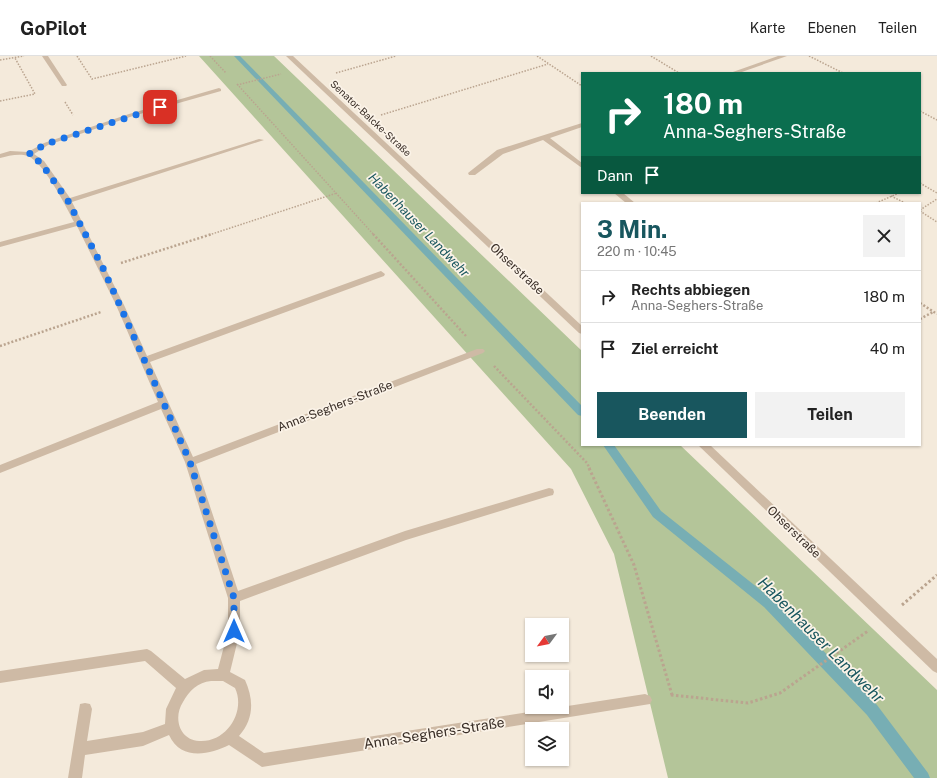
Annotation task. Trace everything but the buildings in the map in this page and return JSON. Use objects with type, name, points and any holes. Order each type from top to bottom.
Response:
[{"type":"street","points":[[45,56],[64,85]]},
{"type":"street","name":"Senator-Balcke-Straße","points":[[289,56],[451,207]]},
{"type":"street","points":[[736,72],[784,56]]},
{"type":"street","points":[[0,156],[10,153],[29,154],[46,144],[84,133],[131,115],[219,90]]},
{"type":"street","points":[[472,173],[500,152],[581,125]]},
{"type":"street","points":[[544,138],[581,165]]},
{"type":"street","points":[[68,201],[261,140]]},
{"type":"street","points":[[29,154],[41,163],[68,201],[103,268],[190,462],[234,598],[234,631],[223,675]]},
{"type":"street","points":[[619,194],[630,202]]},
{"type":"street","name":"Ohserstraße","points":[[451,207],[581,330]]},
{"type":"street","points":[[0,245],[79,223]]},
{"type":"street","points":[[145,360],[381,274]]},
{"type":"street","name":"Anna-Seghers-Straße","points":[[190,462],[480,351]]},
{"type":"street","points":[[0,469],[164,404]]},
{"type":"street","name":"Ohserstraße","points":[[703,446],[937,667]]},
{"type":"street","points":[[234,598],[405,536],[549,492]]},
{"type":"street","points":[[0,677],[147,655],[185,687]]},
{"type":"street","points":[[223,675],[239,683],[247,700],[244,720],[230,738],[213,746],[195,748],[180,741],[171,728],[172,707],[185,687],[203,676],[223,675]]},
{"type":"street","name":"Anna-Seghers-Straße","points":[[230,738],[262,760],[645,700]]},
{"type":"street","points":[[75,778],[85,709]]},
{"type":"street","points":[[79,749],[143,739],[171,728]]},
{"type":"path","points":[[0,60],[24,56]]},
{"type":"path","points":[[76,56],[92,79],[186,56]]},
{"type":"path","name":"Senator-Balcke-Straße","points":[[314,79],[396,56]]},
{"type":"path","points":[[536,56],[581,85]]},
{"type":"path","points":[[651,56],[677,72]]},
{"type":"path","points":[[808,56],[841,72]]},
{"type":"path","points":[[0,101],[35,94],[15,58]]},
{"type":"path","points":[[359,121],[548,64]]},
{"type":"path","points":[[242,84],[284,73]]},
{"type":"path","points":[[64,85],[56,87],[84,133]]},
{"type":"path","points":[[921,112],[937,120]]},
{"type":"path","points":[[921,185],[937,193]]},
{"type":"path","points":[[103,268],[337,193]]},
{"type":"path","points":[[878,202],[896,194]]},
{"type":"path","points":[[891,196],[903,202]]},
{"type":"path","points":[[921,210],[937,199]]},
{"type":"path","points":[[921,212],[937,222]]},
{"type":"path","points":[[921,304],[937,314]]},
{"type":"path","points":[[0,346],[120,305]]},
{"type":"path","points":[[921,318],[933,312]]},
{"type":"path","points":[[645,700],[672,695],[748,704],[780,693],[886,619],[937,575]]},
{"type":"green space","points":[[199,56],[274,56],[581,350],[581,446],[681,446],[937,690],[937,778],[668,778],[614,554],[571,469]]},
{"type":"waterway","name":"Habenhauser Landwehr","points":[[237,56],[581,411]]},
{"type":"waterway","name":"Habenhauser Landwehr","points":[[609,446],[657,514],[768,603],[872,710],[923,778]]},
{"type":"route","points":[[160,107],[131,115],[84,133],[46,144],[29,154],[41,163],[68,201],[103,268],[190,462],[234,598],[234,631]]}]
